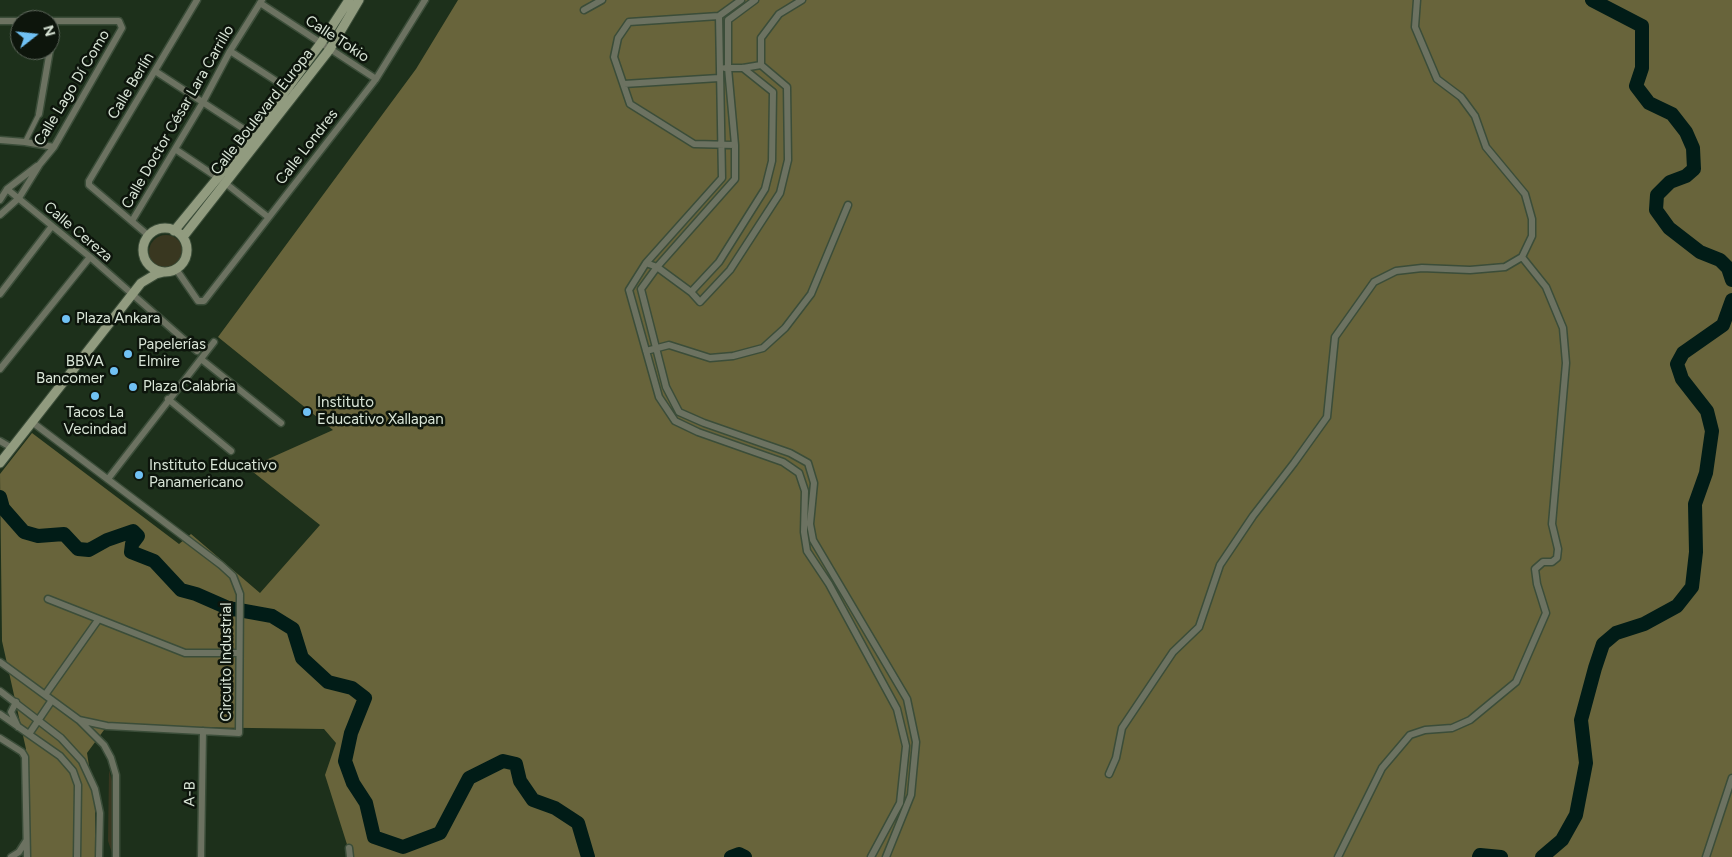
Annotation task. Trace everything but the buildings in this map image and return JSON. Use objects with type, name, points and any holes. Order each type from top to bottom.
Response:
[{"type":"main road","name":"Calle Boulevard Europa","points":[[182,237],[221,179],[291,91],[349,0]]},
{"type":"main road","name":"Calle Boulevard Europa","points":[[291,91],[330,49],[358,0]]},
{"type":"main road","name":"Calle Boulevard Europa","points":[[174,230],[202,205]]},
{"type":"main road","points":[[0,463],[141,283],[147,262],[144,249],[149,236],[161,229],[174,230],[186,243],[186,258],[176,269],[156,274],[141,283]]},
{"type":"main road","points":[[147,262],[153,268],[164,272]]},
{"type":"street","name":"Calle Berlín","points":[[132,221],[89,185],[89,181],[197,0]]},
{"type":"street","name":"Calle Londres","points":[[176,269],[198,301],[204,301],[376,79],[425,0]]},
{"type":"street","points":[[584,10],[602,0]]},
{"type":"street","points":[[735,145],[694,144],[630,104],[614,57],[618,38],[629,22],[718,16],[740,0]]},
{"type":"street","points":[[755,0],[728,20],[728,68],[735,145],[735,179],[657,267],[641,289],[666,387],[680,412],[704,423],[790,453],[808,463],[814,484],[810,524],[813,540],[907,700],[916,742],[910,795],[886,857]]},
{"type":"street","points":[[761,65],[761,38],[779,14],[802,0]]},
{"type":"street","points":[[1110,774],[1116,758],[1122,728],[1173,652],[1199,626],[1220,565],[1253,516],[1327,417],[1335,337],[1374,282],[1396,270],[1422,268],[1470,270],[1505,267],[1522,257],[1532,236],[1532,219],[1525,194],[1486,147],[1475,116],[1461,97],[1437,79],[1415,27],[1417,0]]},
{"type":"street","name":"Calle Tokio","points":[[261,2],[376,79]]},
{"type":"street","name":"Calle Doctor César Lara Carrillo","points":[[132,221],[203,102],[230,51],[261,2]]},
{"type":"street","points":[[718,16],[722,178],[646,263],[629,290],[659,397],[674,421],[698,432],[783,462],[799,473],[805,491],[804,532],[807,551],[830,584],[897,709],[906,746],[900,803],[871,857]]},
{"type":"street","name":"Calle Lago Dí Como","points":[[0,215],[19,198],[40,164],[54,147],[122,28],[122,24],[119,21],[60,21]]},
{"type":"street","points":[[230,51],[291,91]]},
{"type":"street","points":[[25,142],[39,114],[48,60]]},
{"type":"street","points":[[646,263],[657,267],[691,292],[700,302],[730,270],[780,193],[788,160],[787,87],[761,65],[719,69]]},
{"type":"street","points":[[691,292],[719,262],[765,189],[772,161],[773,92],[743,68]]},
{"type":"street","points":[[155,71],[256,137]]},
{"type":"street","points":[[624,84],[719,78]]},
{"type":"street","points":[[0,140],[54,147]]},
{"type":"street","points":[[175,150],[221,179],[268,217]]},
{"type":"street","name":"Calle Lago Dí Como","points":[[7,189],[40,164]]},
{"type":"street","points":[[0,200],[7,189]]},
{"type":"street","name":"Calle Cereza","points":[[7,189],[90,257],[197,351]]},
{"type":"street","points":[[646,351],[669,345],[710,358],[733,356],[763,348],[785,328],[811,294],[848,206]]},
{"type":"street","points":[[132,221],[149,236]]},
{"type":"street","points":[[0,294],[52,226]]},
{"type":"street","points":[[0,369],[90,257]]},
{"type":"street","points":[[1338,857],[1382,768],[1410,735],[1425,730],[1452,728],[1470,720],[1516,682],[1546,613],[1537,584],[1535,569],[1543,562],[1552,562],[1557,558],[1558,549],[1552,524],[1566,363],[1563,328],[1546,288],[1522,257]]},
{"type":"street","points":[[108,479],[214,342]]},
{"type":"street","points":[[201,359],[281,423]]},
{"type":"street","points":[[168,400],[231,451]]},
{"type":"street","name":"Circuito Industrial","points":[[32,422],[222,565],[233,576],[240,594],[239,733],[204,731]]},
{"type":"street","points":[[0,441],[10,451]]},
{"type":"street","points":[[48,599],[184,653],[239,653]]},
{"type":"street","points":[[45,695],[98,620]]},
{"type":"street","points":[[0,662],[79,720],[104,745],[111,758],[116,775],[116,857]]},
{"type":"street","points":[[0,691],[38,719],[74,751],[88,772],[95,789],[100,813],[99,857]]},
{"type":"street","points":[[29,734],[52,700]]},
{"type":"street","points":[[16,702],[11,712],[19,728]]},
{"type":"street","points":[[0,714],[60,756],[73,771],[78,785],[77,857]]},
{"type":"street","points":[[79,720],[107,726],[204,731]]},
{"type":"street","name":"A-B","points":[[201,857],[204,731]]},
{"type":"street","points":[[0,738],[22,752],[25,757],[27,857]]},
{"type":"street","points":[[1706,857],[1732,778]]},
{"type":"street","points":[[11,857],[19,852],[27,840]]},
{"type":"street","points":[[349,848],[350,857]]},
{"type":"shaded area","points":[[458,0],[1732,0],[1732,857],[351,857],[325,775],[336,743],[324,729],[107,726],[87,753],[95,804],[95,857],[28,857],[26,749],[2,641],[0,474],[32,433],[179,544],[191,534],[260,593],[320,525],[248,468],[333,430],[218,337],[416,69]]},
{"type":"shaded area","points":[[166,235],[173,236],[178,240],[182,245],[182,259],[178,264],[173,268],[166,269],[159,268],[154,264],[150,259],[149,252],[150,245],[154,240],[159,236]]},
{"type":"shaded area","points":[[109,770],[112,781],[113,856],[108,841]]},
{"type":"waterway","points":[[1592,0],[1642,26],[1642,68],[1636,86],[1649,103],[1672,114],[1686,132],[1693,148],[1694,169],[1686,176],[1670,182],[1657,195],[1656,210],[1669,228],[1700,252],[1720,260],[1728,268],[1732,280]]},
{"type":"waterway","points":[[1542,857],[1562,840],[1576,815],[1586,763],[1581,720],[1603,644],[1616,633],[1644,624],[1677,606],[1692,587],[1696,552],[1695,504],[1706,473],[1712,431],[1707,411],[1682,379],[1677,364],[1683,353],[1723,325],[1732,300]]},
{"type":"waterway","points":[[0,497],[3,508],[24,532],[38,536],[64,534],[78,549],[89,550],[107,540],[133,531],[138,536],[132,544],[131,552],[154,561],[181,590],[196,594],[228,608],[272,616],[293,629],[302,658],[328,682],[352,688],[365,698],[351,733],[345,761],[353,783],[366,803],[374,837],[403,847],[440,833],[469,778],[503,761],[516,764],[520,781],[533,800],[555,808],[578,823],[588,857]]},
{"type":"waterway","points":[[731,857],[739,854],[745,857]]},
{"type":"waterway","points":[[1479,857],[1480,855],[1501,857]]},
{"type":"place","name":"Plaza Ankara","points":[[66,319]]},
{"type":"place","name":"Papelerías Elmire","points":[[128,354]]},
{"type":"place","name":"BBVA Bancomer","points":[[114,371]]},
{"type":"place","name":"Plaza Calabria","points":[[133,387]]},
{"type":"place","name":"Tacos La Vecindad","points":[[95,396]]},
{"type":"place","name":"Instituto Educativo Xallapan","points":[[307,412]]},
{"type":"place","name":"Instituto Educativo Panamericano","points":[[139,475]]}]
